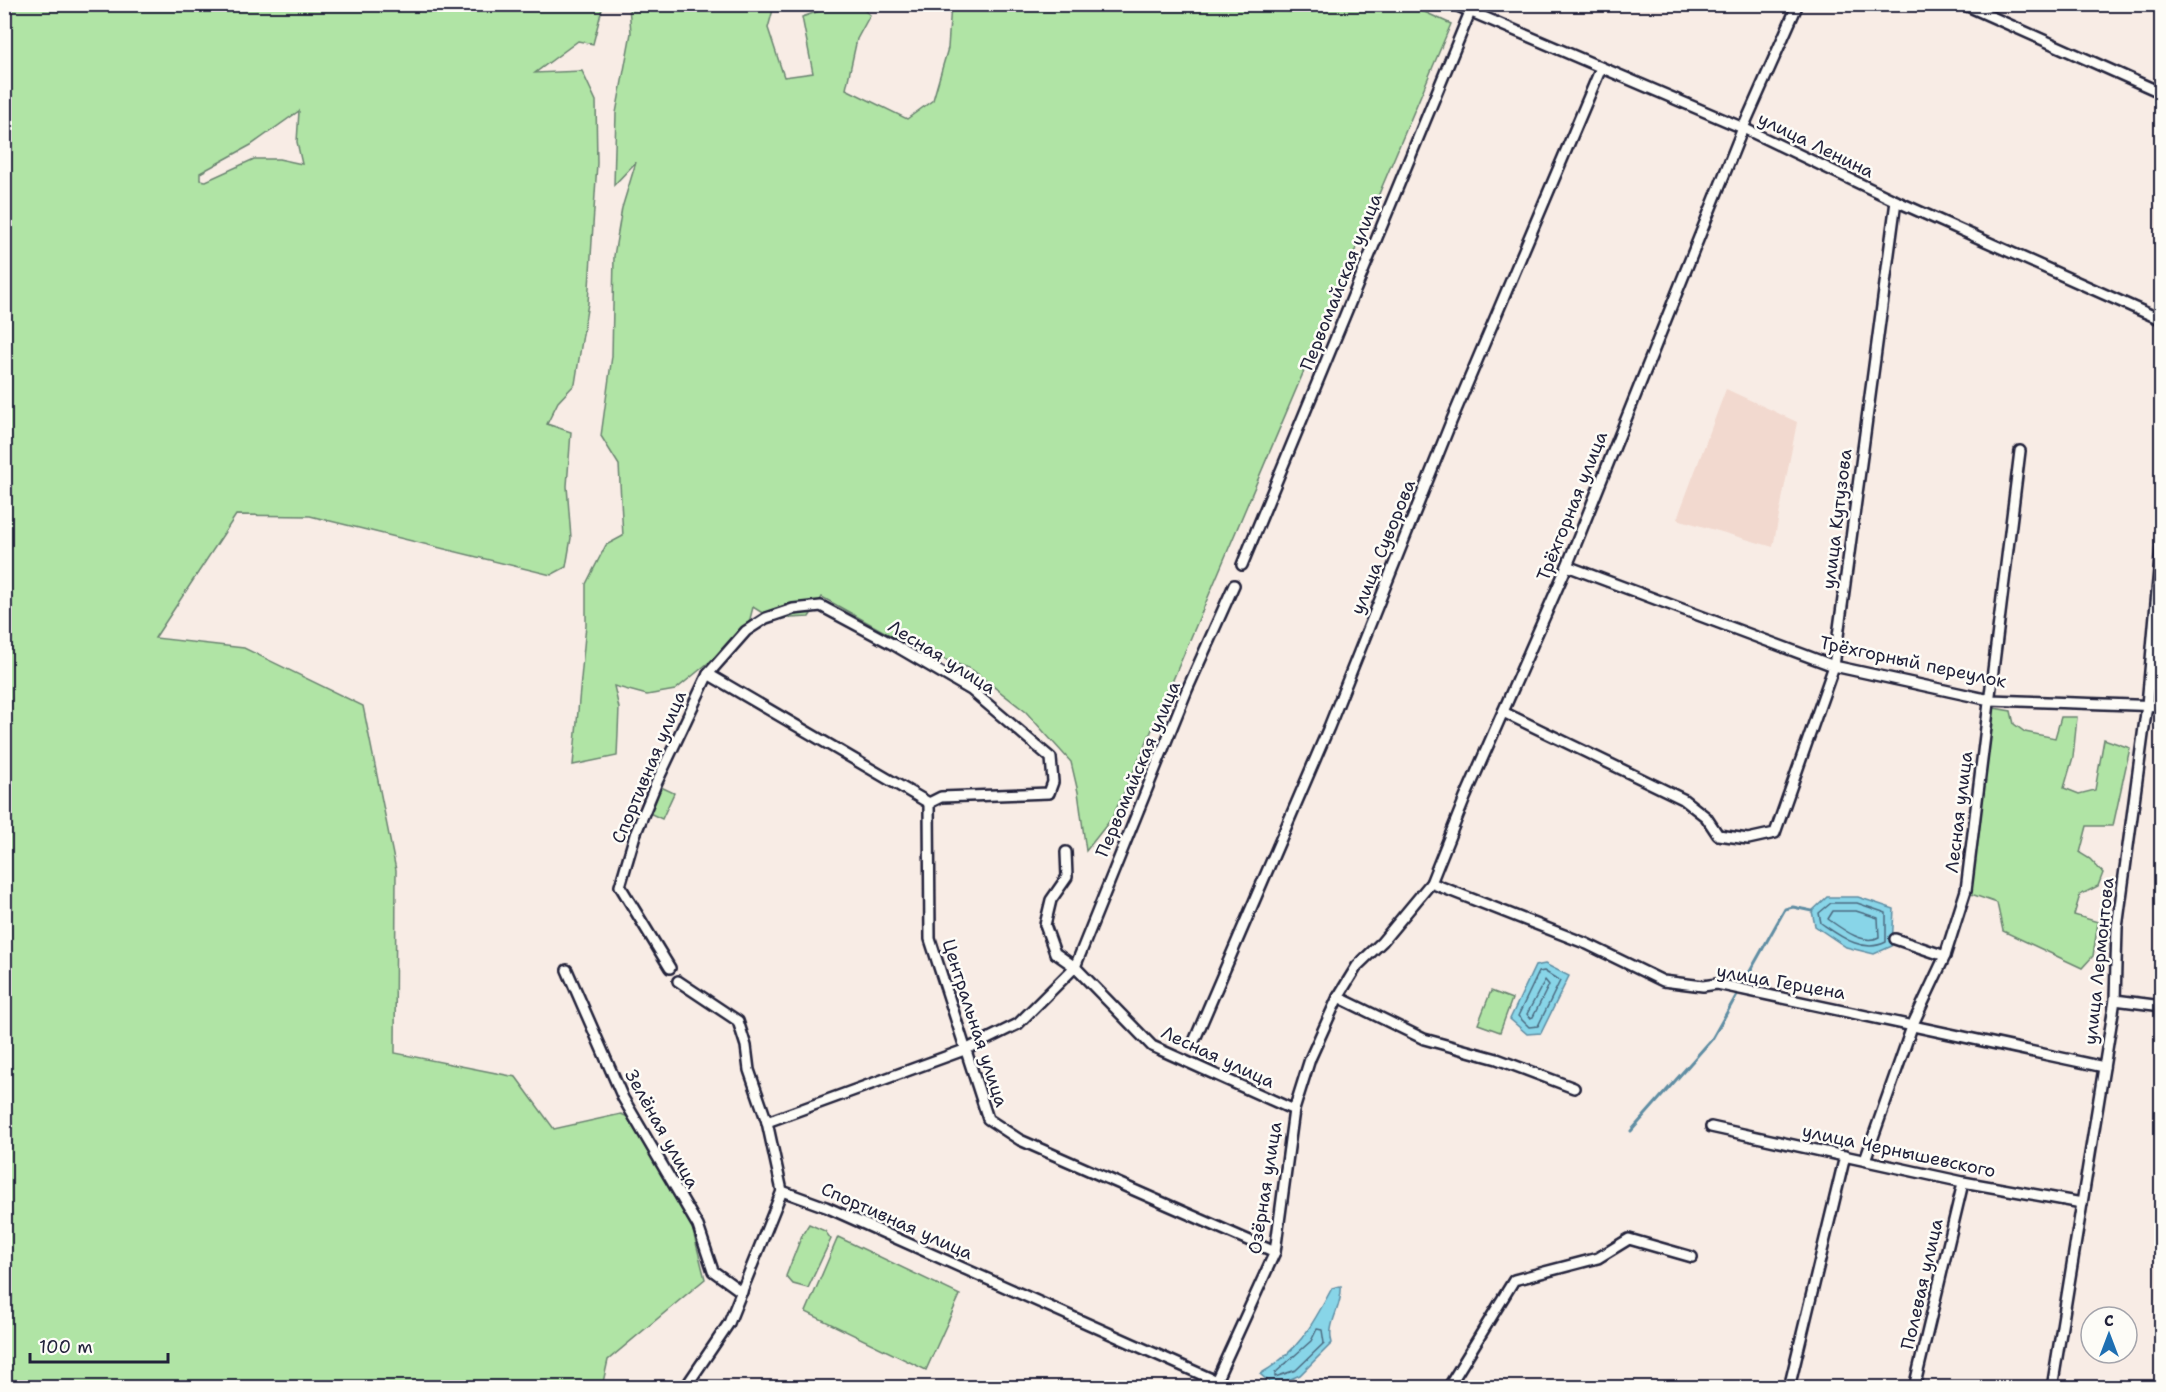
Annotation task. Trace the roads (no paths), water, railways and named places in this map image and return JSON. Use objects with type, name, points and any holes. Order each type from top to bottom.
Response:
[{"type":"street","name":"улица Ленина","points":[[1453,4],[1743,128],[1896,201],[2162,320]]},
{"type":"street","name":"Трёхгорная улица","points":[[1338,998],[1357,966],[1382,942],[1431,883],[1566,566],[1743,128],[1798,4]]},
{"type":"street","points":[[1963,4],[2162,93]]},
{"type":"street","name":"Первомайская улица","points":[[1242,565],[1470,12]]},
{"type":"street","name":"улица Суворова","points":[[1195,1039],[1329,728],[1451,422],[1601,68]]},
{"type":"street","name":"улица Кутузова","points":[[1503,712],[1683,799],[1706,817],[1718,835],[1748,839],[1775,833],[1834,666],[1896,201]]},
{"type":"street","name":"Лесная улица","points":[[1865,1160],[1913,1024],[1945,956],[1966,890],[2020,451]]},
{"type":"street","name":"улица Лермонтова","points":[[2052,1388],[2115,1000],[2117,928],[2147,705],[2162,535]]},
{"type":"street","name":"Трёхгорный переулок","points":[[1566,566],[1834,666],[1990,700],[2162,706]]},
{"type":"street","name":"Первомайская улица","points":[[1075,967],[1187,690],[1234,585]]},
{"type":"street","name":"Лесная улица","points":[[708,674],[746,631],[766,618],[793,609],[820,606],[878,636],[971,690],[1051,758],[1053,782],[1049,793],[941,797],[929,803]]},
{"type":"street","points":[[708,674],[929,803]]},
{"type":"street","name":"Спортивная улица","points":[[670,968],[621,886],[635,835],[656,784],[708,674]]},
{"type":"street","name":"Центральная улица","points":[[929,803],[930,939],[988,1119],[1020,1140],[1275,1252]]},
{"type":"street","name":"Лесная улица","points":[[1066,852],[1067,877],[1051,900],[1045,926],[1055,953],[1075,967],[1152,1046],[1294,1110]]},
{"type":"street","name":"улица Герцена","points":[[1431,883],[1587,945],[1663,981],[1703,986],[1716,984],[1913,1024],[2104,1067]]},
{"type":"street","points":[[1895,939],[1945,956]]},
{"type":"street","points":[[766,1122],[967,1049],[1018,1024],[1075,967]]},
{"type":"street","name":"Зелёная улица","points":[[567,970],[623,1098],[698,1226],[712,1271],[742,1292]]},
{"type":"street","points":[[678,981],[738,1021],[782,1191],[729,1323],[685,1388]]},
{"type":"street","points":[[1338,998],[1424,1039],[1497,1059],[1574,1088]]},
{"type":"street","name":"Озёрная улица","points":[[1219,1384],[1275,1252],[1294,1110],[1310,1059],[1338,998]]},
{"type":"street","points":[[2115,1000],[2162,1006]]},
{"type":"street","name":"улица Чернышевского","points":[[1711,1127],[1963,1182],[2082,1203]]},
{"type":"street","points":[[1789,1388],[1845,1156]]},
{"type":"street","name":"Полевая улица","points":[[1914,1388],[1962,1187]]},
{"type":"street","name":"Спортивная улица","points":[[782,1191],[826,1207],[1219,1384]]},
{"type":"street","points":[[1448,1388],[1514,1280],[1598,1258],[1629,1239],[1692,1257]]},
{"type":"water","points":[[1827,897],[1858,897],[1894,909],[1892,946],[1874,954],[1846,947],[1815,926],[1812,911]]},
{"type":"water","points":[[1545,964],[1569,976],[1541,1033],[1527,1034],[1510,1019],[1535,966]]},
{"type":"water","points":[[1341,1286],[1340,1301],[1331,1329],[1332,1343],[1300,1375],[1274,1386],[1260,1374],[1273,1366],[1294,1347],[1318,1314],[1332,1288]]},
{"type":"waterway","points":[[1631,1131],[1712,1039],[1785,909],[1793,907],[1812,911]]}]
